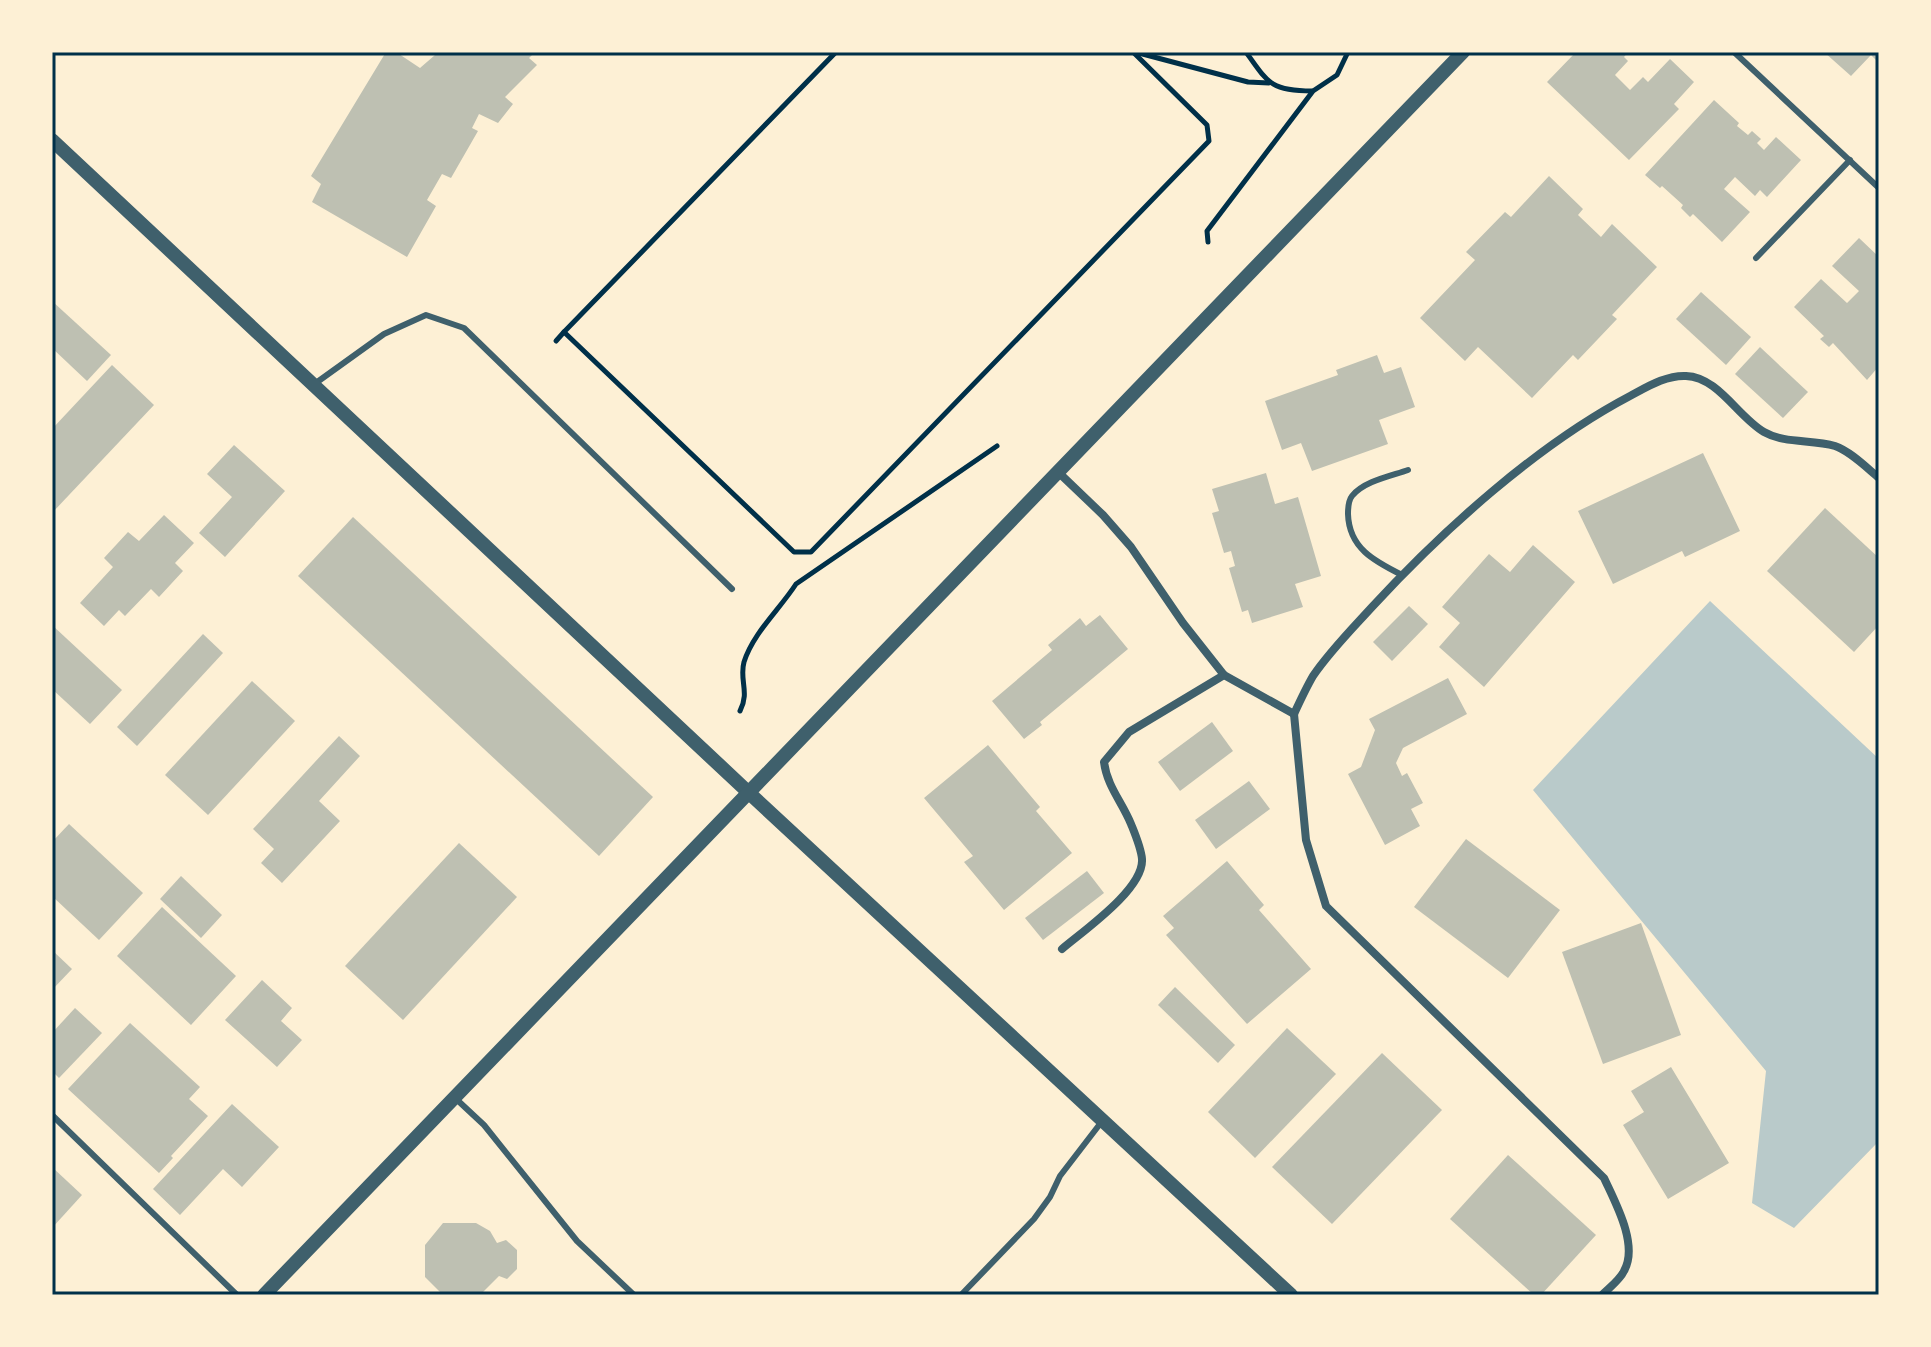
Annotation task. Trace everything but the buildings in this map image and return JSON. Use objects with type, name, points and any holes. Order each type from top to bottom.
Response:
[{"type":"street","points":[[264,1295],[1463,52]]},
{"type":"street","points":[[52,140],[1291,1295]]},
{"type":"street","points":[[1602,1295],[1624,1271],[1627,1262],[1624,1221],[1604,1178],[1326,906],[1306,840],[1294,714],[1313,677],[1346,636],[1402,575],[1465,516],[1529,463],[1603,410],[1653,383],[1673,376],[1689,376],[1706,382],[1764,432],[1794,441],[1837,447],[1879,478]]},
{"type":"street","points":[[1057,471],[1131,547],[1183,623],[1224,675],[1294,714]]},
{"type":"street","points":[[1062,949],[1124,896],[1139,873],[1142,860],[1130,822],[1106,779],[1104,762],[1129,732],[1224,675]]},
{"type":"lane","points":[[1734,52],[1879,188]]},
{"type":"lane","points":[[1756,258],[1850,160]]},
{"type":"lane","points":[[313,385],[384,334],[426,315],[464,328],[732,589]]},
{"type":"lane","points":[[1402,575],[1360,549],[1348,526],[1348,507],[1351,498],[1360,489],[1408,470]]},
{"type":"lane","points":[[454,1097],[484,1125],[577,1241],[634,1295]]},
{"type":"lane","points":[[52,1115],[237,1295]]},
{"type":"lane","points":[[961,1295],[1034,1219],[1068,1165],[1103,1120]]},
{"type":"path","points":[[556,341],[836,52]]},
{"type":"path","points":[[564,332],[794,552],[811,552],[1209,141],[1207,125],[1134,52]]},
{"type":"path","points":[[1134,52],[1248,82],[1269,83],[1292,91],[1313,91]]},
{"type":"path","points":[[1246,52],[1269,83]]},
{"type":"path","points":[[1208,242],[1207,231],[1313,91],[1337,75],[1348,52]]},
{"type":"path","points":[[740,711],[746,700],[744,664],[761,630],[796,584],[997,446]]},
{"type":"shaded area","points":[[1710,601],[1879,759],[1879,1141],[1794,1228],[1752,1203],[1766,1071],[1533,790]]}]
